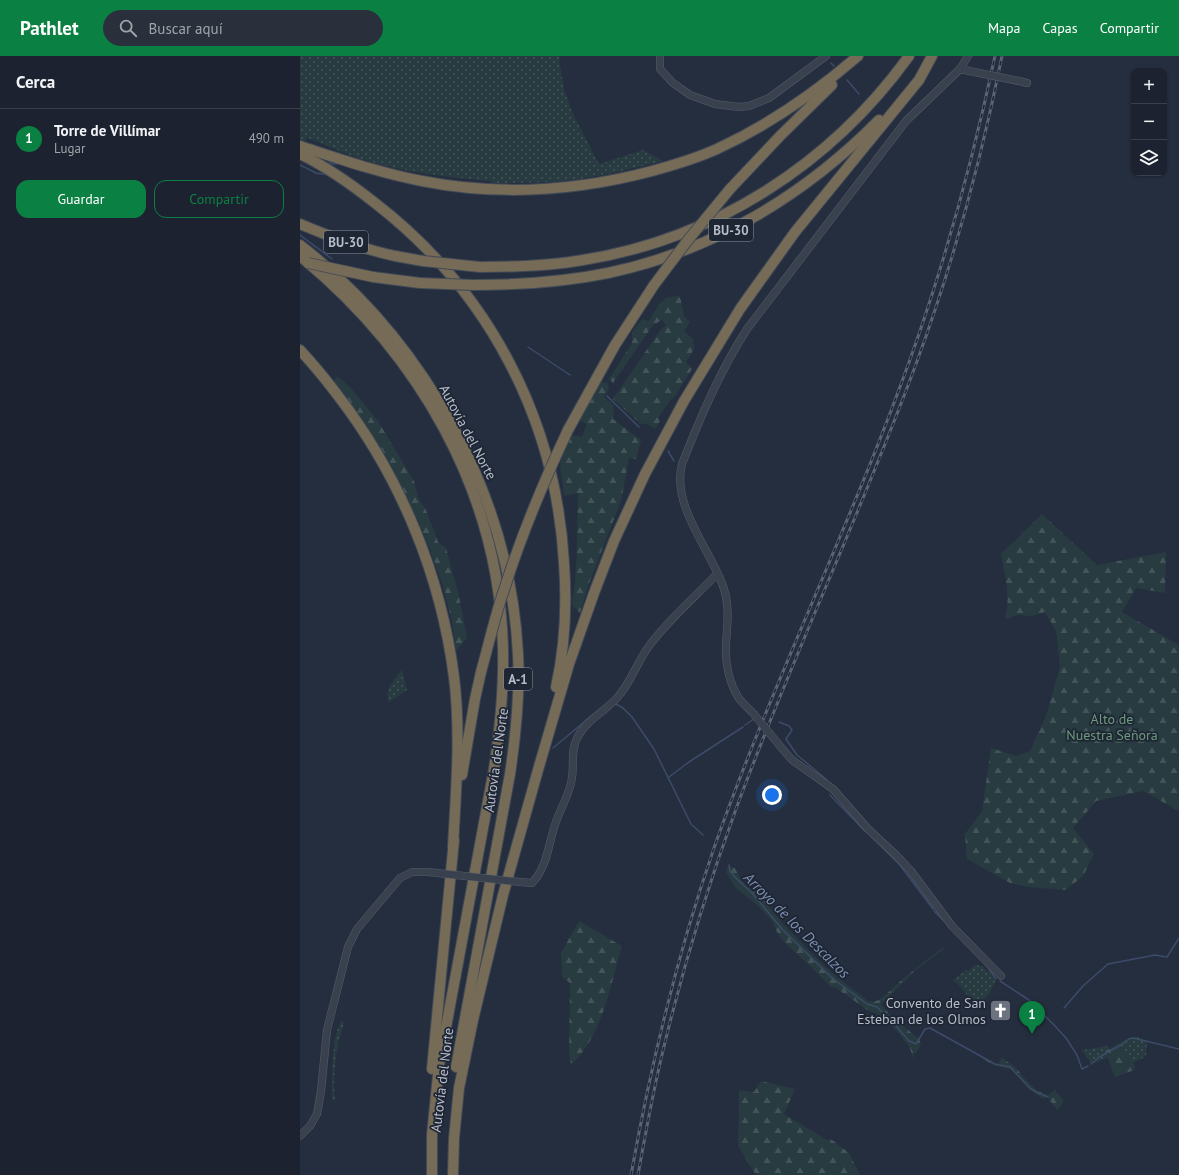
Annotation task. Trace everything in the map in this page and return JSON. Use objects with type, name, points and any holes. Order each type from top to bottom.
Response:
[{"type":"highway","points":[[300,146],[402,177],[446,185],[516,190],[548,189],[592,184],[633,176],[674,165],[716,150],[758,128],[801,101],[821,87],[858,56]]},
{"type":"highway","points":[[428,1175],[431,1089],[453,847],[467,743],[481,672],[504,588],[522,537],[544,482],[568,430],[611,352],[654,285],[688,240],[730,189],[781,134],[863,56]]},
{"type":"highway","name":"BU-30","points":[[300,224],[336,239],[395,256],[423,261],[480,267],[536,266],[603,257],[648,245],[708,222],[764,192],[815,157],[867,108],[909,56]]},
{"type":"highway","points":[[515,850],[555,710],[594,593],[618,534],[654,456],[699,375],[757,284],[795,232],[918,80],[931,56]]},
{"type":"highway","name":"BU-30","points":[[303,262],[373,277],[420,283],[473,285],[545,282],[610,272],[666,257],[733,229],[774,206],[824,170],[862,137],[895,102],[931,56]]},
{"type":"highway","points":[[300,154],[337,175],[387,212],[427,249],[451,276],[483,318],[509,360],[530,407],[546,454],[557,500],[563,542],[566,583],[564,628],[558,681],[515,850],[464,1062],[455,1114],[453,1175]]},
{"type":"highway","name":"Autovía del Norte","points":[[300,245],[340,280],[383,326],[420,374],[449,419],[465,450],[485,496],[506,566],[513,605],[518,667],[516,729],[508,782],[457,1061],[451,1110],[449,1175]]},
{"type":"highway","name":"Autovía del Norte","points":[[300,256],[330,282],[366,318],[398,356],[451,440],[473,492],[486,534],[498,592],[504,666],[499,736],[439,1065],[432,1135],[432,1175]]},
{"type":"highway","points":[[300,350],[330,384],[356,419],[378,453],[414,526],[434,583],[448,639],[455,695],[457,746],[453,847]]},
{"type":"street","points":[[660,56],[660,69],[681,89],[699,99],[715,104],[739,107],[749,106],[769,98],[826,56]]},
{"type":"street","points":[[968,56],[960,69],[906,121],[746,329],[723,370],[686,453],[680,472],[682,494],[689,516],[717,574],[727,599],[728,618],[726,659],[731,681],[738,697],[792,760],[833,789],[868,829],[897,856],[911,871],[952,926],[1001,976]]},
{"type":"street","points":[[960,69],[1027,83]]},
{"type":"street","points":[[300,1136],[310,1126],[317,1114],[321,1091],[327,1030],[348,947],[357,929],[400,878],[412,872],[428,872],[532,883],[541,873],[546,860],[550,838],[556,820],[568,795],[572,782],[573,751],[577,738],[589,723],[607,708],[621,693],[648,647],[659,633],[717,574]]},
{"type":"green space","points":[[300,56],[560,56],[559,58],[564,90],[574,116],[599,164],[643,150],[663,161],[573,180],[511,183],[491,183],[491,181],[424,173],[374,163],[307,138],[304,142],[300,141]]},
{"type":"green space","points":[[680,296],[684,316],[690,322],[684,331],[693,339],[694,349],[686,362],[692,369],[674,398],[671,399],[658,418],[660,421],[655,429],[646,423],[642,425],[613,399],[659,332],[666,325],[662,320],[653,325],[613,383],[609,379],[632,343],[632,332],[642,319],[649,321],[659,304],[667,297]]},
{"type":"green space","points":[[337,376],[350,387],[378,421],[414,481],[418,497],[426,510],[438,542],[446,548],[459,596],[467,638],[456,651],[451,617],[443,586],[418,520],[387,458],[363,420],[333,383]]},
{"type":"green space","points":[[600,382],[608,383],[609,389],[604,397],[614,406],[613,419],[641,440],[636,459],[629,458],[621,501],[588,586],[580,613],[572,605],[576,563],[578,493],[564,496],[560,465],[562,452],[571,435],[582,437],[587,424],[579,420]]},
{"type":"green space","name":"Alto de Nuestra Señora","points":[[1042,514],[1097,565],[1166,552],[1165,593],[1136,588],[1122,612],[1179,645],[1179,811],[1143,791],[1096,801],[1073,828],[1094,854],[1083,876],[1066,890],[1028,887],[1010,883],[967,859],[965,834],[982,811],[991,748],[1016,756],[1030,751],[1046,716],[1060,667],[1056,631],[1045,612],[1032,616],[1017,615],[1005,619],[1007,611],[1006,578],[1001,554]]},
{"type":"green space","points":[[402,670],[407,690],[389,702],[389,689],[393,681]]},
{"type":"green space","points":[[728,866],[735,868],[743,883],[764,900],[785,926],[821,963],[868,1001],[874,1002],[882,998],[905,977],[942,948],[944,949],[916,970],[881,1004],[895,1021],[896,1020],[919,1039],[921,1045],[916,1053],[913,1053],[915,1062],[909,1046],[889,1022],[879,1015],[869,1011],[836,988],[831,987],[787,945],[778,934],[772,921],[755,903],[736,888],[726,873]]},
{"type":"green space","points":[[579,921],[622,946],[609,993],[598,1025],[582,1053],[571,1065],[569,1051],[570,983],[562,977],[561,953]]},
{"type":"green space","points":[[975,965],[983,966],[996,980],[989,994],[979,1004],[966,994],[953,980]]},
{"type":"green space","points":[[343,1020],[336,1058],[334,1101],[332,1099],[332,1070],[334,1045],[336,1034]]},
{"type":"green space","points":[[1137,1037],[1147,1040],[1146,1056],[1133,1063],[1123,1047],[1117,1044],[1129,1038]]},
{"type":"green space","points":[[1117,1044],[1123,1047],[1135,1066],[1134,1070],[1115,1077],[1105,1051]]},
{"type":"green space","points":[[1108,1046],[1109,1048],[1105,1051],[1108,1057],[1092,1064],[1081,1050]]},
{"type":"green space","points":[[979,1055],[998,1065],[1002,1057],[1016,1068],[1038,1091],[1048,1095],[1055,1090],[1064,1101],[1057,1110],[1047,1097],[1043,1099],[1025,1086],[1011,1069],[995,1066],[978,1056]]},
{"type":"green space","points":[[761,1081],[795,1089],[784,1114],[827,1140],[831,1139],[849,1153],[860,1175],[758,1175],[753,1171],[738,1146],[739,1090],[754,1092]]},
{"type":"waterway","points":[[831,63],[834,66]]},
{"type":"waterway","points":[[847,80],[859,94]]},
{"type":"waterway","points":[[329,162],[339,164]]},
{"type":"waterway","points":[[300,165],[316,173],[328,175]]},
{"type":"waterway","points":[[300,235],[332,259]]},
{"type":"waterway","points":[[528,347],[570,375]]},
{"type":"waterway","points":[[607,396],[639,427]]},
{"type":"waterway","points":[[668,451],[674,461]]},
{"type":"waterway","points":[[616,704],[623,708],[632,717],[654,749],[691,824],[703,835]]},
{"type":"waterway","points":[[553,748],[590,717]]},
{"type":"waterway","points":[[745,725],[754,719]]},
{"type":"waterway","points":[[779,722],[789,726],[792,730],[786,739],[797,755],[827,780]]},
{"type":"waterway","points":[[669,777],[689,762],[743,727]]},
{"type":"waterway","points":[[830,795],[865,831]]},
{"type":"waterway","points":[[872,837],[899,864],[933,909]]},
{"type":"waterway","name":"Arroyo de los Descalzos","points":[[729,865],[730,871],[752,893],[783,930],[832,978],[867,1004],[877,1007],[891,1020],[909,1041],[916,1044],[925,1029],[930,1028],[995,1064],[1010,1067],[1031,1089],[1048,1097]]},
{"type":"waterway","points":[[934,911],[943,920]]},
{"type":"waterway","points":[[1064,1008],[1083,986],[1108,964],[1155,955],[1167,957],[1179,938]]},
{"type":"waterway","points":[[986,965],[996,979]]},
{"type":"waterway","points":[[1000,981],[1029,1000],[1066,1038],[1077,1055],[1082,1069],[1088,1066]]},
{"type":"waterway","points":[[1121,1045],[1133,1038],[1179,1049]]},
{"type":"waterway","points":[[1106,1053],[1121,1045]]},
{"type":"waterway","points":[[1098,1058],[1106,1053]]},
{"type":"waterway","points":[[1091,1064],[1097,1059]]},
{"type":"railway","points":[[631,1175],[647,1092],[666,1010],[688,929],[714,848],[765,715],[875,452],[924,319],[935,287],[972,156],[995,56]]},
{"type":"railway","points":[[638,1175],[669,1027],[714,871],[757,753],[895,420],[916,364],[942,288],[965,212],[985,134],[1002,56]]},
{"type":"place","name":"Convento de San Esteban de los Olmos","points":[[1001,1011]]},
{"type":"place","name":"Torre de Villímar","points":[[1032,1034]]}]
